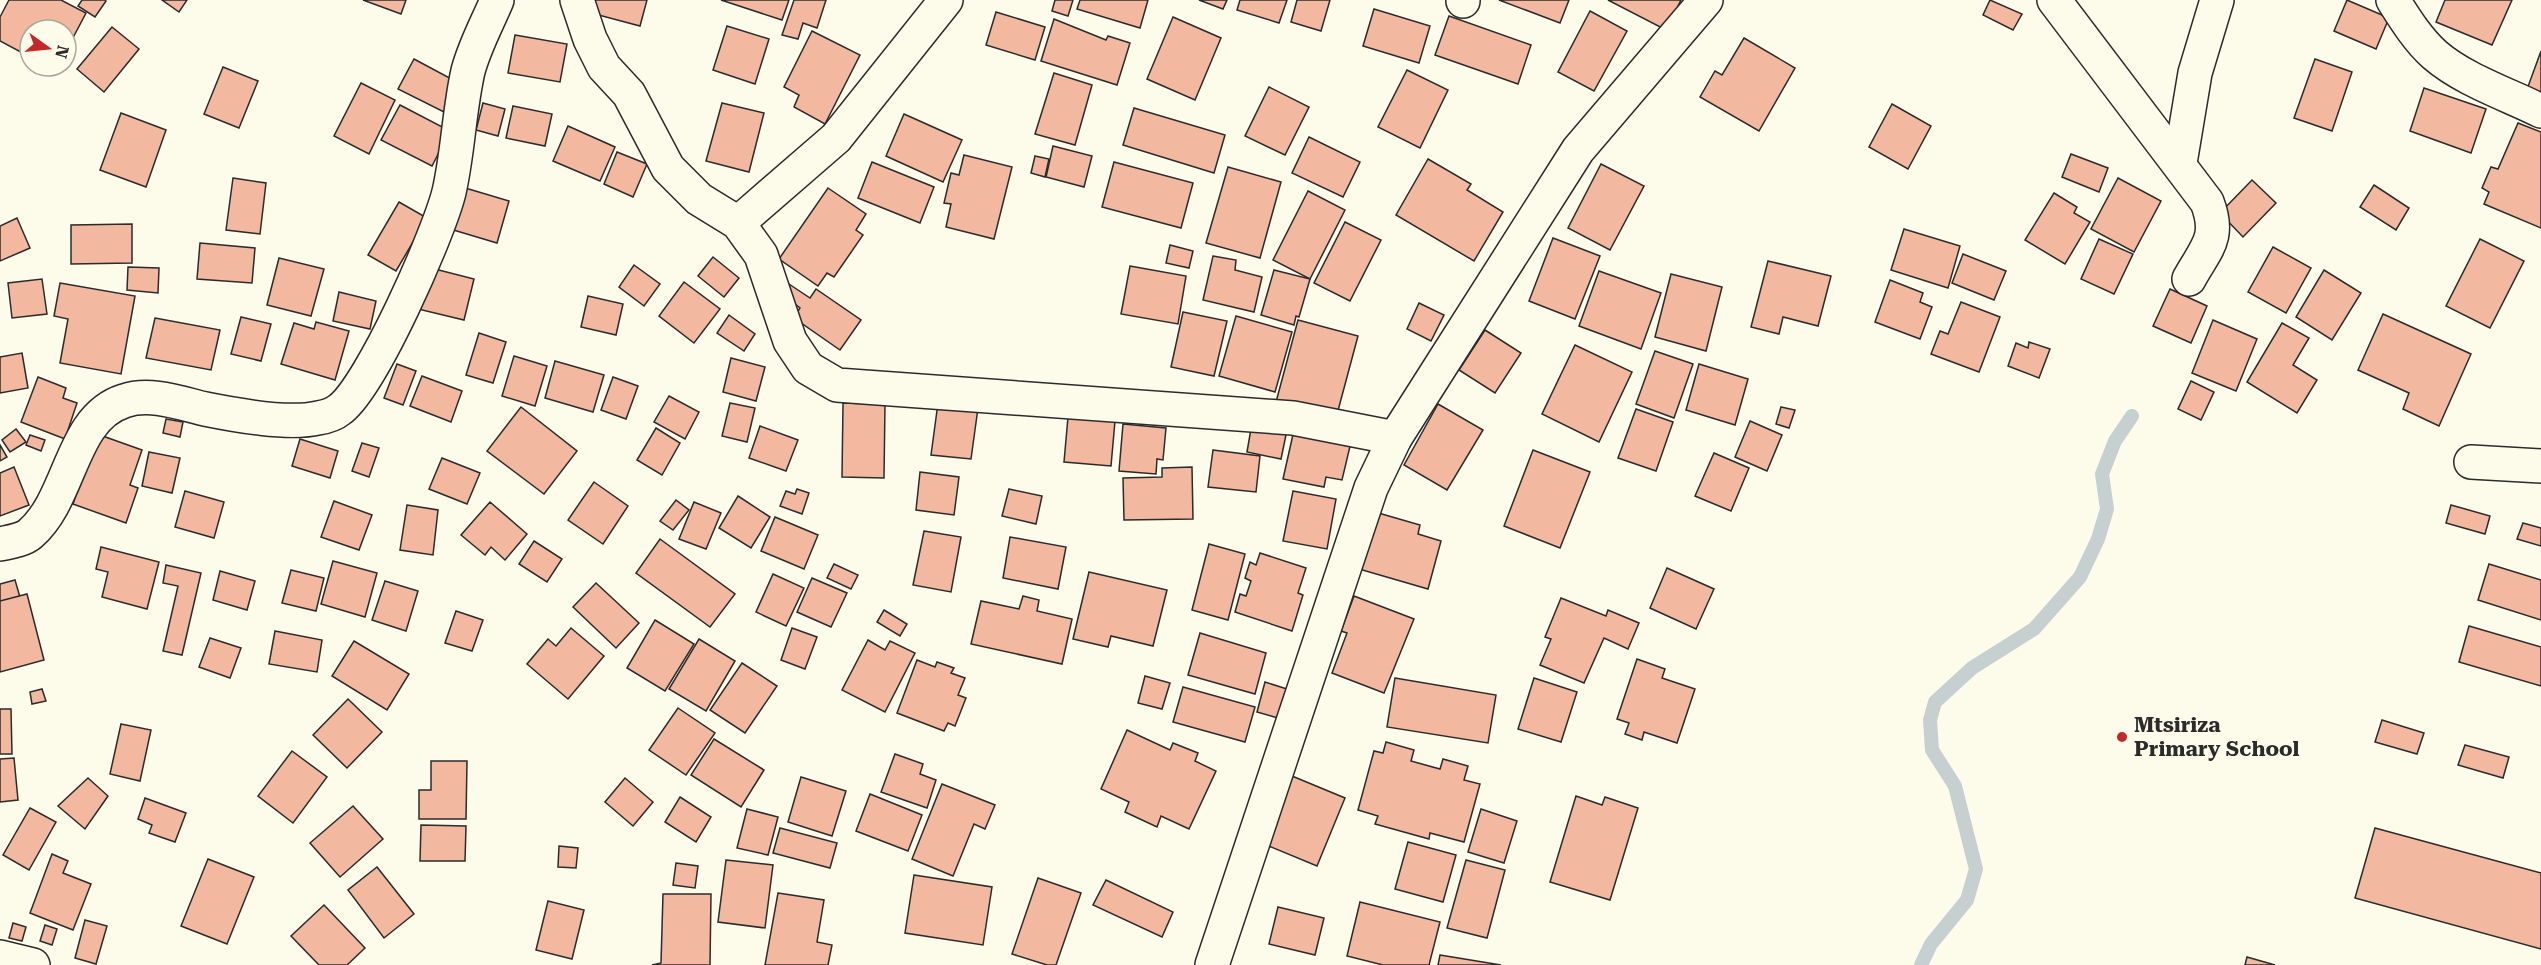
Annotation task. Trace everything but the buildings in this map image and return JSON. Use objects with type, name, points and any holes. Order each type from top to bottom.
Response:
[{"type":"street","points":[[0,544],[28,536],[48,514],[62,492],[76,450],[98,417],[124,400],[160,398],[221,412],[291,420],[317,418],[339,410],[358,389],[410,292],[431,242],[450,185],[468,73],[478,38],[497,0]]},
{"type":"street","points":[[577,0],[590,39],[604,67],[629,94],[668,168],[699,199],[738,223],[761,255],[790,341],[808,368],[837,385],[1293,418],[1395,438]]},
{"type":"street","points":[[738,223],[836,138],[946,0]]},
{"type":"street","points":[[1212,965],[1371,488],[1395,438],[1578,150],[1706,0]]},
{"type":"street","points":[[2054,0],[2180,163],[2207,202],[2214,220],[2213,236],[2189,279]]},
{"type":"street","points":[[2180,163],[2195,73],[2217,0]]},
{"type":"street","points":[[2393,0],[2410,27],[2436,55],[2470,76],[2541,111]]},
{"type":"street","points":[[2471,462],[2541,466]]},
{"type":"street","points":[[0,957],[33,965]]},
{"type":"waterway","points":[[1921,965],[1931,944],[1967,900],[1976,869],[1955,786],[1932,750],[1930,720],[1935,702],[1972,668],[2034,629],[2080,577],[2098,539],[2107,509],[2102,474],[2115,441],[2132,416]]},
{"type":"place","name":"Mtsiriza Primary School","points":[[2122,737]]}]
